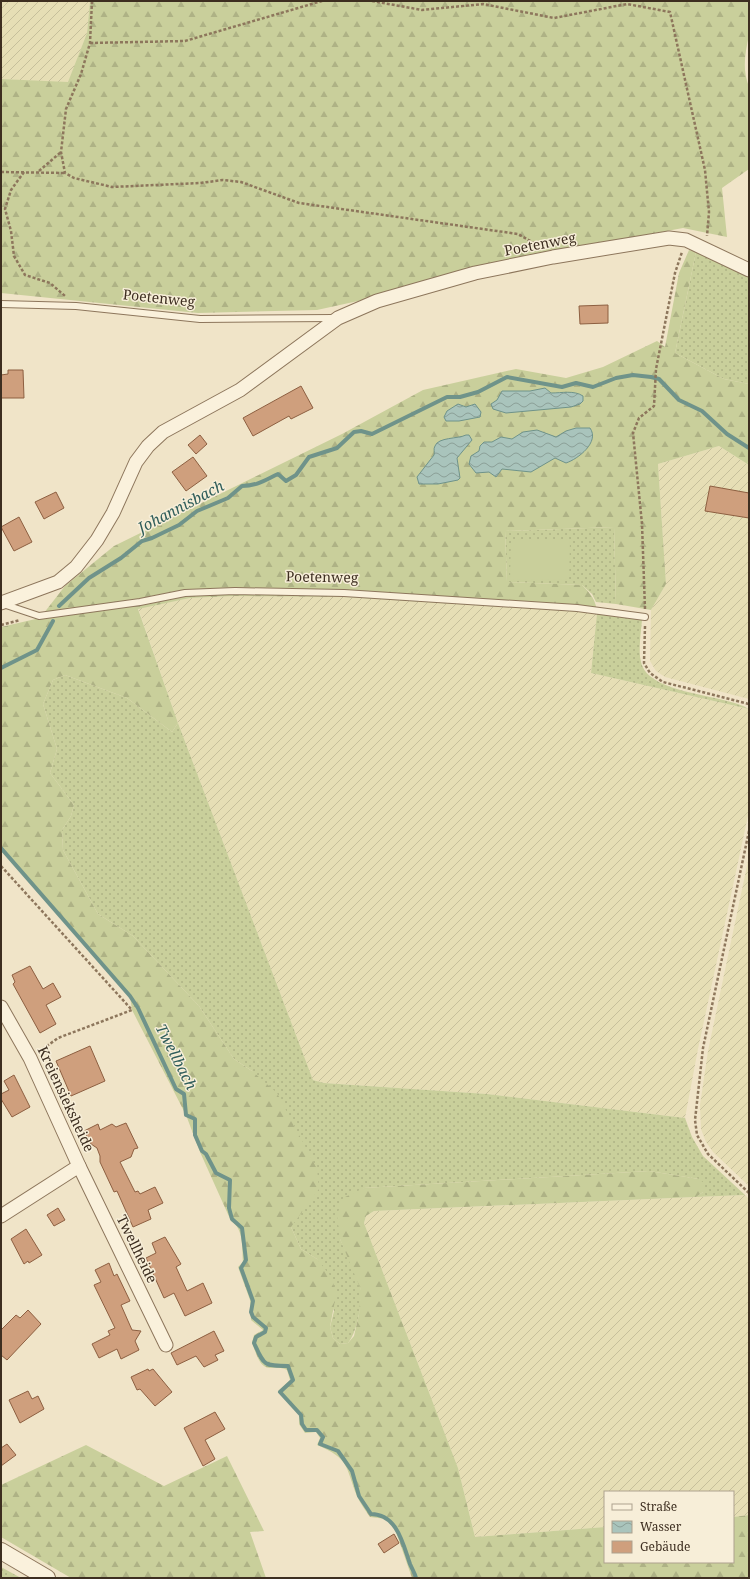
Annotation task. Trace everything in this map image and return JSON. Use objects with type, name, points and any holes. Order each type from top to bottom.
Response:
[{"type":"street","name":"Poetenweg","points":[[1,603],[58,582],[76,567],[97,540],[113,513],[136,462],[148,446],[163,432],[240,390],[338,318],[377,301],[475,273],[553,257],[669,238],[686,240],[749,270]]},
{"type":"street","name":"Kreiensieksheide","points":[[1,1007],[30,1058],[80,1166],[1,1216]]},
{"type":"street","name":"Twellheide","points":[[80,1166],[166,1345]]},
{"type":"street","points":[[1,1551],[47,1578]]},
{"type":"lane","name":"Poetenweg","points":[[1,304],[76,306],[200,319],[338,318]]},
{"type":"lane","name":"Poetenweg","points":[[1,603],[39,616],[140,602],[185,594],[235,591],[344,593],[577,608],[645,617]]},
{"type":"path","points":[[65,173],[61,152],[66,109],[81,74],[90,43],[92,1]]},
{"type":"path","points":[[90,43],[185,41],[322,1]]},
{"type":"path","points":[[372,1],[422,10],[483,4],[554,18],[627,4],[670,12],[705,170],[709,212],[706,249]]},
{"type":"path","points":[[39,171],[61,152]]},
{"type":"path","points":[[1,172],[39,171],[65,173],[74,178],[112,187],[185,184],[223,180],[241,182],[299,203],[518,234],[536,244],[553,257]]},
{"type":"path","points":[[24,172],[11,190],[5,209],[11,231],[14,256],[26,275],[50,283],[76,306]]},
{"type":"path","points":[[686,240],[675,273],[656,369],[654,406],[638,418],[632,432],[642,524],[645,617],[644,663],[650,673],[663,682],[749,704]]},
{"type":"path","points":[[749,831],[703,1048],[694,1120],[696,1135],[708,1154],[749,1193]]},
{"type":"path","points":[[1,866],[132,1010],[58,1038],[30,1058]]},
{"type":"shaded area","points":[[1,1],[90,1],[87,33],[68,83],[1,79]]},
{"type":"shaded area","points":[[719,446],[749,465],[749,699],[665,677],[656,671],[650,661],[651,610],[666,584],[658,464]]},
{"type":"shaded area","points":[[234,596],[345,597],[597,613],[591,673],[749,709],[749,811],[698,1049],[685,1118],[487,1094],[324,1083],[313,1080],[178,723],[138,608],[190,598]]},
{"type":"shaded area","points":[[749,856],[749,1186],[713,1152],[706,1142],[701,1129],[700,1105],[708,1051]]},
{"type":"shaded area","points":[[745,1195],[749,1199],[749,1515],[734,1517],[734,1491],[604,1491],[604,1527],[475,1537],[458,1468],[364,1223],[366,1216],[374,1211]]},
{"type":"green space","points":[[90,1],[749,1],[749,35],[745,55],[745,74],[749,87],[749,169],[722,188],[727,237],[683,228],[485,265],[358,301],[317,310],[198,313],[1,293],[1,79],[68,82],[87,33]]},
{"type":"green space","points":[[689,250],[696,252],[675,353],[724,379],[749,384],[749,465],[719,446],[658,464],[666,584],[651,610],[616,604],[614,527],[505,531],[507,582],[582,585],[588,591],[596,604],[597,613],[344,597],[234,596],[190,598],[138,609],[178,723],[172,732],[127,698],[65,675],[53,680],[43,704],[57,749],[50,773],[74,805],[71,816],[62,830],[63,850],[98,914],[133,936],[199,1006],[234,1059],[252,1071],[277,1093],[317,1169],[319,1189],[291,1227],[301,1249],[317,1259],[332,1278],[336,1295],[330,1327],[333,1338],[340,1344],[348,1343],[354,1336],[359,1314],[361,1290],[340,1239],[337,1215],[343,1198],[364,1188],[649,1171],[699,1179],[705,1184],[703,1192],[696,1197],[374,1211],[366,1216],[364,1223],[458,1468],[475,1537],[604,1527],[604,1563],[734,1563],[734,1517],[749,1515],[749,1578],[412,1578],[395,1529],[386,1519],[370,1517],[358,1499],[345,1464],[341,1459],[328,1450],[317,1445],[320,1438],[316,1432],[305,1433],[299,1424],[299,1415],[278,1391],[290,1380],[287,1370],[266,1367],[258,1359],[252,1343],[254,1335],[263,1330],[251,1320],[250,1300],[238,1267],[243,1262],[242,1239],[235,1224],[231,1221],[200,1152],[186,1115],[132,1010],[130,996],[1,850],[1,627],[40,618],[65,586],[114,546],[342,434],[423,390],[516,369],[566,378],[603,367],[657,341],[665,347],[679,273]]},
{"type":"green space","points":[[696,252],[749,276],[749,384],[724,379],[675,353]]},
{"type":"green space","points":[[614,527],[616,604],[596,602],[592,594],[582,585],[507,582],[505,531]]},
{"type":"green space","points":[[511,539],[570,540],[569,580],[510,579]]},
{"type":"green space","points":[[597,613],[642,620],[640,647],[641,662],[647,673],[658,681],[672,687],[738,704],[749,709],[591,673]]},
{"type":"green space","points":[[65,675],[127,698],[172,732],[178,723],[313,1080],[324,1083],[487,1094],[685,1118],[692,1137],[703,1156],[745,1195],[696,1197],[703,1192],[699,1179],[649,1171],[364,1188],[340,1239],[358,1279],[361,1296],[360,1310],[354,1332],[348,1343],[340,1344],[333,1338],[330,1327],[334,1311],[317,1259],[301,1249],[291,1227],[252,1071],[234,1059],[199,1006],[133,936],[98,914],[63,850],[62,830],[71,816],[74,805],[50,773],[57,749],[43,704],[53,680]]},
{"type":"green space","points":[[86,1445],[164,1486],[227,1456],[264,1531],[250,1532],[266,1578],[71,1578],[1,1537],[1,1485]]},
{"type":"green space","points":[[1,1567],[21,1578],[1,1578]]},
{"type":"water","points":[[545,388],[551,393],[572,392],[579,394],[583,396],[583,401],[580,404],[571,407],[506,413],[493,409],[491,404],[497,400],[502,391],[530,391]]},
{"type":"water","points":[[458,404],[466,407],[475,404],[481,412],[480,417],[459,421],[446,421],[444,417],[447,411]]},
{"type":"water","points":[[576,428],[590,428],[592,439],[582,454],[566,463],[555,458],[531,472],[502,469],[496,477],[489,472],[476,473],[469,464],[471,456],[479,451],[480,446],[484,442],[492,442],[501,437],[512,439],[523,432],[537,430],[556,437],[566,431]]},
{"type":"water","points":[[469,435],[472,440],[457,458],[460,478],[458,480],[438,484],[419,484],[417,477],[434,455],[434,448],[437,443]]},
{"type":"building","points":[[608,305],[608,323],[580,324],[579,306]]},
{"type":"building","points":[[8,370],[23,370],[24,398],[1,398],[1,375],[8,374]]},
{"type":"building","points":[[301,386],[313,408],[291,419],[289,416],[253,436],[243,418]]},
{"type":"building","points":[[200,435],[207,444],[196,454],[188,445]]},
{"type":"building","points":[[193,457],[207,476],[186,491],[172,472]]},
{"type":"building","points":[[710,486],[749,493],[749,518],[705,511]]},
{"type":"building","points":[[56,492],[64,508],[44,519],[35,502]]},
{"type":"building","points":[[19,517],[32,542],[14,551],[1,527]]},
{"type":"building","points":[[30,966],[43,989],[53,983],[61,997],[46,1005],[56,1024],[40,1033],[13,984],[15,982],[12,975]]},
{"type":"building","points":[[90,1046],[105,1081],[71,1096],[56,1061]]},
{"type":"building","points":[[14,1075],[30,1107],[12,1117],[1,1099],[1,1094],[9,1090],[4,1081]]},
{"type":"building","points":[[126,1123],[138,1148],[134,1149],[131,1157],[120,1162],[135,1192],[138,1191],[140,1194],[155,1187],[163,1203],[148,1210],[151,1219],[133,1227],[117,1191],[114,1192],[100,1162],[100,1156],[97,1148],[91,1144],[84,1131],[98,1124],[100,1130],[112,1124],[116,1127]]},
{"type":"building","points":[[58,1208],[65,1220],[54,1226],[47,1215]]},
{"type":"building","points":[[26,1229],[42,1255],[29,1263],[28,1261],[24,1264],[11,1239]]},
{"type":"building","points":[[165,1237],[181,1264],[176,1267],[187,1291],[203,1283],[212,1303],[185,1316],[174,1293],[164,1298],[146,1258],[156,1253],[152,1243]]},
{"type":"building","points":[[109,1263],[114,1276],[117,1274],[130,1301],[121,1305],[132,1330],[141,1331],[135,1341],[139,1350],[121,1359],[117,1349],[99,1358],[92,1344],[110,1335],[108,1331],[115,1328],[94,1285],[101,1282],[95,1270]]},
{"type":"building","points":[[28,1310],[41,1324],[7,1360],[1,1355],[1,1330],[16,1315],[20,1318]]},
{"type":"building","points":[[214,1331],[224,1351],[215,1355],[218,1360],[204,1367],[196,1356],[177,1365],[171,1353]]},
{"type":"building","points":[[148,1369],[149,1371],[153,1369],[172,1392],[155,1406],[140,1389],[137,1390],[131,1377]]},
{"type":"building","points":[[28,1391],[32,1399],[38,1396],[44,1409],[20,1423],[9,1400]]},
{"type":"building","points":[[215,1412],[225,1429],[205,1440],[215,1459],[203,1466],[184,1428]]},
{"type":"building","points":[[7,1444],[16,1455],[1,1466],[1,1448]]},
{"type":"building","points":[[394,1534],[399,1543],[384,1553],[378,1544]]},
{"type":"waterway","name":"Johannisbach","points":[[59,606],[89,578],[121,558],[142,541],[152,538],[179,525],[197,511],[228,498],[242,486],[257,484],[278,474],[286,481],[296,475],[309,457],[337,448],[354,432],[361,431],[372,434],[447,397],[460,397],[478,392],[507,377],[562,387],[576,383],[593,387],[616,378],[633,375],[659,379],[679,400],[702,411],[727,434],[749,448]]},
{"type":"waterway","name":"Johannisbach","points":[[1,668],[37,650],[53,621]]},
{"type":"waterway","name":"Twellbach","points":[[1,848],[130,996],[138,1008],[176,1089],[184,1094],[186,1115],[195,1119],[195,1135],[202,1151],[206,1154],[216,1173],[230,1180],[229,1208],[232,1219],[242,1228],[246,1260],[241,1268],[253,1301],[251,1312],[253,1317],[266,1328],[265,1332],[256,1337],[254,1343],[260,1356],[265,1363],[269,1365],[288,1366],[293,1380],[280,1392],[301,1415],[302,1424],[306,1430],[317,1430],[323,1437],[320,1444],[338,1451],[352,1471],[359,1496],[371,1514],[380,1515],[393,1525],[398,1532],[416,1578]]}]
